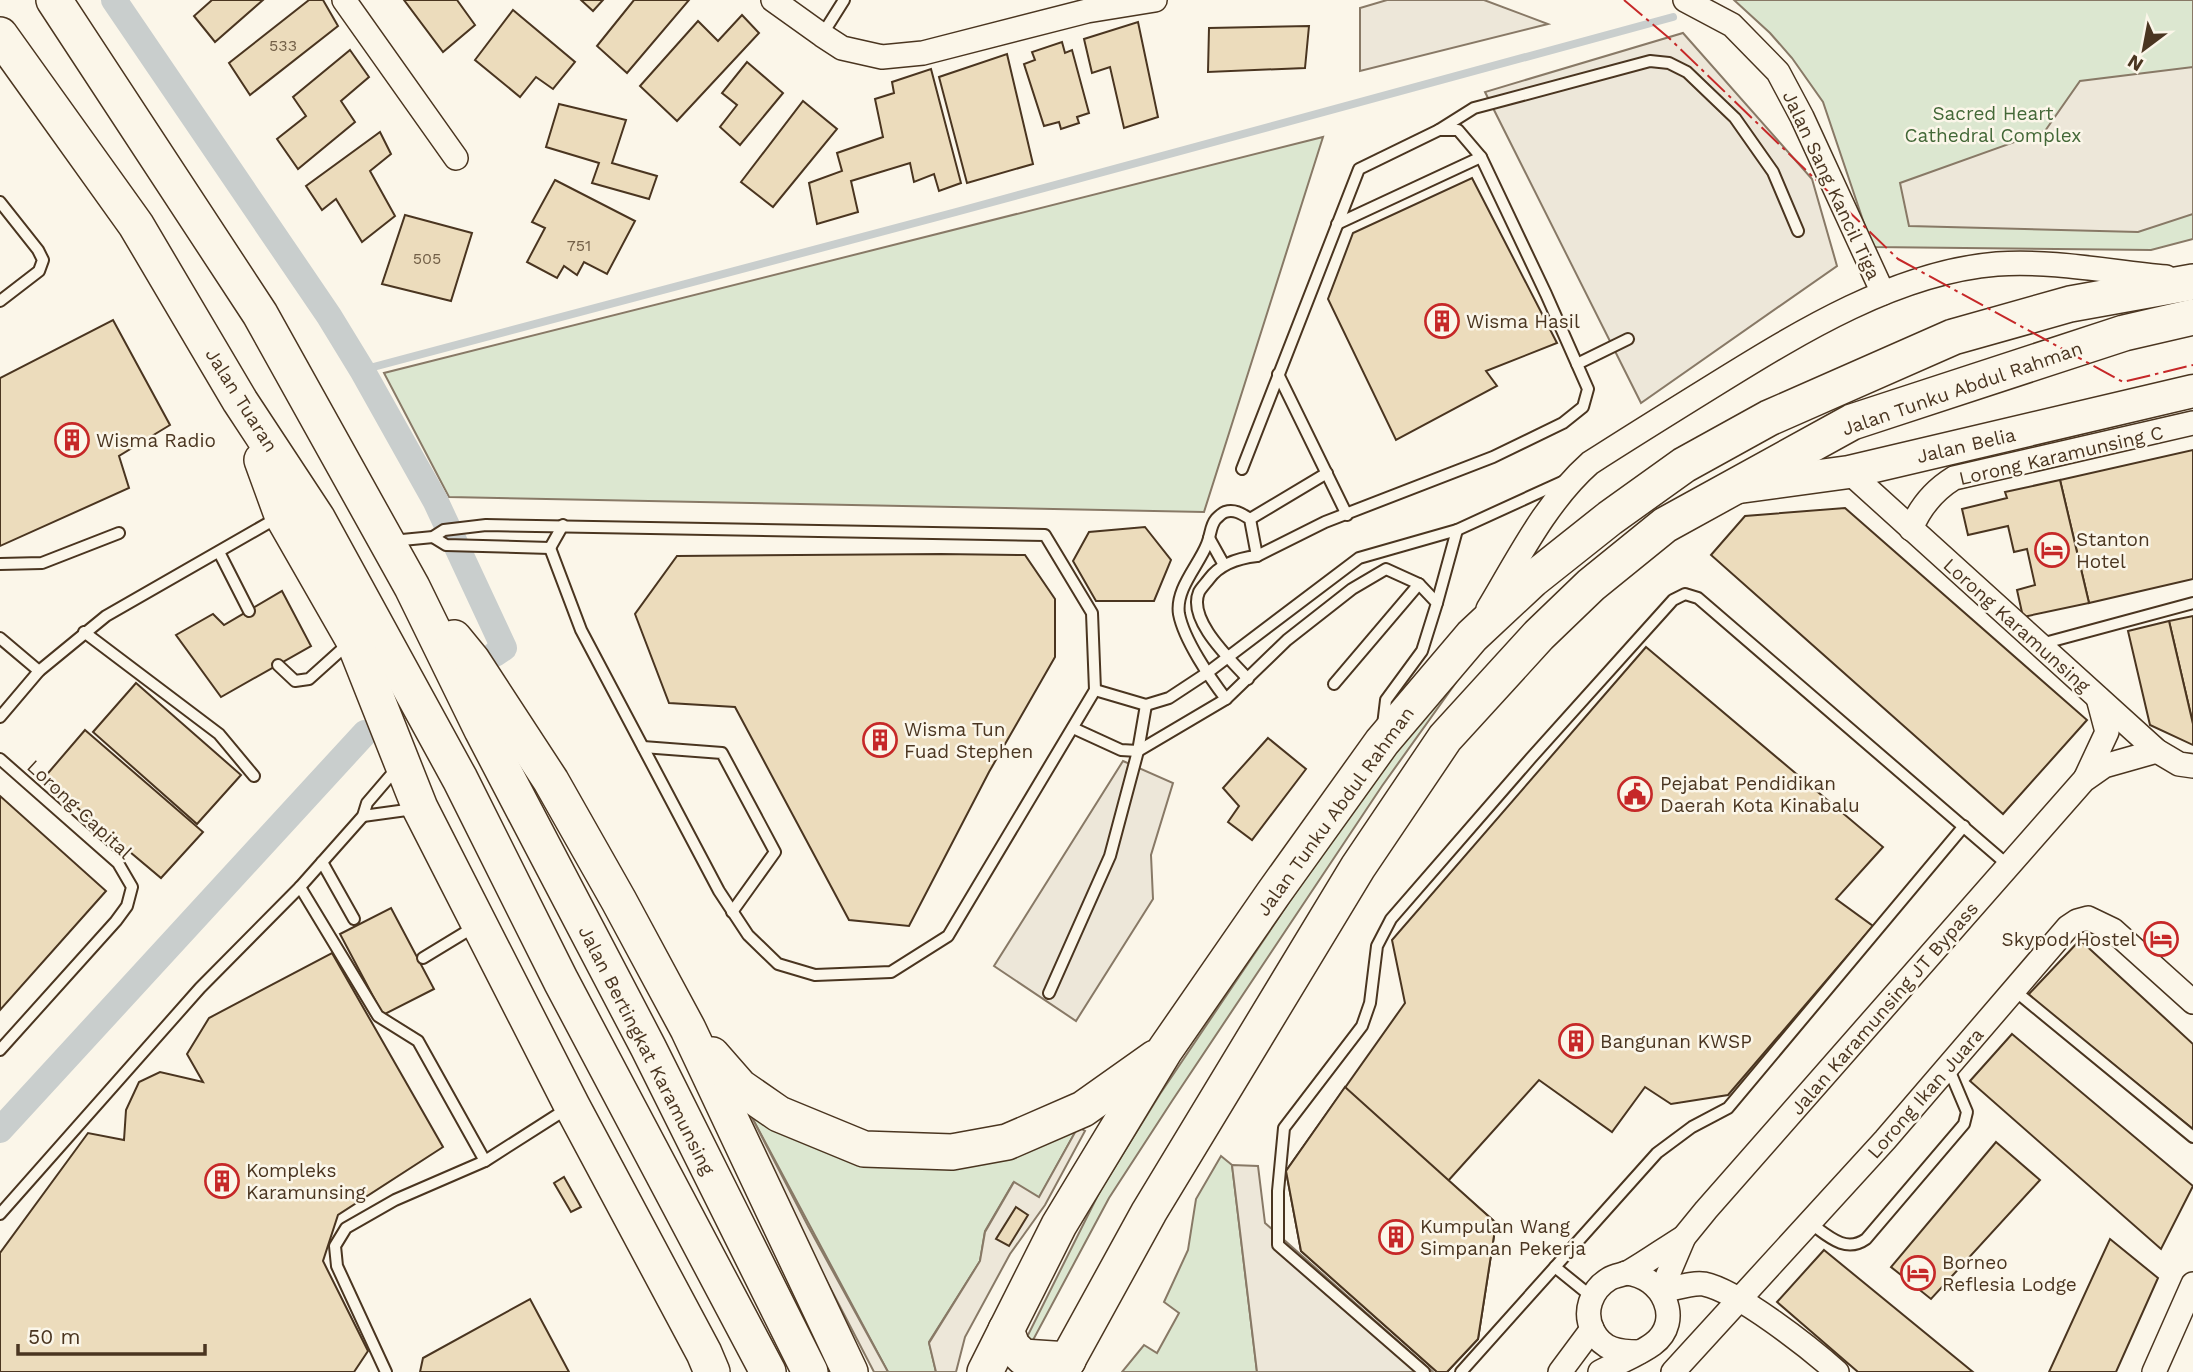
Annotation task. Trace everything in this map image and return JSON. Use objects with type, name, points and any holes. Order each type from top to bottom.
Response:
[{"type":"main road","points":[[57,3],[260,314],[412,587],[472,660],[551,781],[688,1029],[850,1372]]},
{"type":"main road","name":"Jalan Tuaran","points":[[0,35],[136,225],[240,401],[317,518],[460,779],[561,981],[768,1372]]},
{"type":"main road","name":"Jalan Tunku Abdul Rahman","points":[[985,1372],[1059,1225],[1166,1050],[1317,830],[1382,742],[1472,636],[1532,580],[1610,518],[1685,465],[1769,418],[1953,337],[2070,304],[2193,281]]},
{"type":"main road","name":"Jalan Tunku Abdul Rahman","points":[[1065,1366],[1149,1212],[1337,901],[1445,738],[1539,635],[1591,585],[1665,525],[1737,488],[1802,448],[1852,422],[2124,333],[2193,317]]},
{"type":"main road","points":[[240,401],[282,515],[353,639],[420,808],[712,1372]]},
{"type":"main road","name":"Jalan Bertingkat Karamunsing","points":[[412,587],[482,730],[648,1047],[810,1372]]},
{"type":"main road","points":[[688,1029],[740,1087],[779,1114],[864,1149],[952,1152],[1007,1142],[1083,1109],[1166,1050]]},
{"type":"main road","points":[[1006,1330],[1012,1346],[1023,1357],[1065,1366]]},
{"type":"street","points":[[344,0],[456,158]]},
{"type":"street","points":[[773,0],[821,36],[842,48],[882,57],[923,53],[1075,7],[1155,0]]},
{"type":"street","name":"Jalan Sang Kancil Tiga","points":[[1685,0],[1732,25],[1778,72],[1802,117],[1883,293]]},
{"type":"street","points":[[1472,636],[1538,526],[1576,475],[1590,463],[1766,354],[1883,293],[1961,269],[2025,263],[2193,281]]},
{"type":"street","name":"Jalan Belia","points":[[1737,488],[1849,472],[2193,391]]},
{"type":"street","name":"Lorong Karamunsing C","points":[[1911,529],[1928,499],[1954,478],[2193,423]]},
{"type":"street","name":"Lorong Karamunsing","points":[[1849,472],[2157,751],[2179,764],[2193,766]]},
{"type":"street","points":[[2084,780],[2106,732],[2098,698]]},
{"type":"street","points":[[2084,780],[2104,766],[2157,751]]},
{"type":"street","name":"Jalan Karamunsing JT Bypass","points":[[1591,1297],[1606,1281],[1626,1273],[1684,1237],[2084,780]]},
{"type":"street","name":"Lorong Ikan Juara","points":[[1672,1372],[1948,1067],[2068,927],[2088,918],[2113,930],[2193,1002]]},
{"type":"street","name":"Jalan Karamunsing JT Bypass","points":[[1661,1291],[1684,1237]]},
{"type":"street","points":[[1600,1372],[1637,1362],[1655,1343],[1665,1327],[1667,1309],[1661,1291],[1643,1277],[1626,1273]]},
{"type":"street","points":[[1661,1291],[1701,1283],[1720,1289],[1766,1318],[1828,1369]]},
{"type":"street","points":[[2154,1372],[2193,1284]]},
{"type":"street","points":[[1591,1297],[1588,1311],[1592,1329],[1598,1339],[1608,1348],[1637,1362]]},
{"type":"street","points":[[1560,1372],[1592,1329]]},
{"type":"lane","points":[[821,36],[844,0]]},
{"type":"lane","points":[[1242,469],[1359,169],[1439,130],[1474,108],[1632,65],[1650,61],[1669,63],[1687,72],[1742,128],[1773,172],[1798,231]]},
{"type":"lane","points":[[1248,679],[1213,641],[1197,610],[1199,593],[1213,573],[1224,565],[1245,557],[1257,556],[1325,522],[1493,457],[1563,423],[1583,407],[1588,389],[1481,157],[1458,130],[1439,130]]},
{"type":"lane","points":[[1337,224],[1481,157]]},
{"type":"lane","points":[[0,201],[43,260],[39,271],[0,301]]},
{"type":"lane","points":[[1577,364],[1628,339]]},
{"type":"lane","points":[[1278,374],[1347,515]]},
{"type":"lane","points":[[1250,519],[1326,473]]},
{"type":"lane","points":[[1095,690],[1146,705],[1169,698],[1207,673],[1359,558],[1457,530],[1576,475]]},
{"type":"lane","points":[[1226,699],[1207,673],[1180,614],[1179,603],[1217,517],[1226,512],[1238,511],[1250,519],[1257,556]]},
{"type":"lane","points":[[0,717],[39,671],[106,616],[282,515]]},
{"type":"lane","points":[[387,542],[433,537],[444,530],[486,525],[1045,534],[1092,613],[1095,690],[948,936],[891,972],[815,975],[778,964],[748,935],[732,912],[581,630],[550,548]]},
{"type":"lane","points":[[550,548],[563,525]]},
{"type":"lane","points":[[1382,742],[1386,700],[1422,651],[1457,530]]},
{"type":"lane","points":[[0,565],[42,563],[119,533]]},
{"type":"lane","points":[[433,537],[446,545],[550,548]]},
{"type":"lane","points":[[1209,538],[1224,565]]},
{"type":"lane","points":[[219,552],[249,611]]},
{"type":"lane","points":[[1073,728],[1121,750],[1138,751],[1226,699],[1287,640],[1352,589],[1386,569],[1419,584],[1437,603]]},
{"type":"lane","points":[[1334,684],[1419,584]]},
{"type":"lane","points":[[1423,1372],[1278,1245],[1278,1191],[1284,1128],[1362,1026],[1370,1003],[1377,946],[1391,919],[1678,595],[1692,594],[1698,598],[2009,866]]},
{"type":"lane","points":[[2039,644],[2193,603]]},
{"type":"lane","points":[[84,632],[219,734],[254,776]]},
{"type":"lane","points":[[0,638],[39,671]]},
{"type":"lane","points":[[278,665],[295,681],[309,679],[353,639]]},
{"type":"lane","points":[[1049,993],[1110,856],[1138,751],[1146,705]]},
{"type":"lane","points":[[643,747],[722,753],[775,852],[732,912]]},
{"type":"lane","name":"Lorong Capital","points":[[0,759],[118,863],[132,887],[127,906],[116,921],[0,1050]]},
{"type":"lane","points":[[0,1214],[200,988],[300,887],[363,816],[367,803],[401,763]]},
{"type":"lane","points":[[363,816],[420,808]]},
{"type":"lane","points":[[1461,1372],[1657,1153],[1692,1127],[1728,1108],[1964,826]]},
{"type":"lane","points":[[322,862],[354,919]]},
{"type":"lane","points":[[300,887],[378,1016],[418,1041],[485,1161]]},
{"type":"lane","points":[[423,958],[479,924]]},
{"type":"lane","points":[[2014,990],[2193,1137]]},
{"type":"lane","points":[[1810,1222],[1839,1243],[1858,1244],[1866,1239],[1964,1124],[1967,1112],[1948,1067]]},
{"type":"lane","points":[[386,1372],[337,1266],[335,1246],[346,1228],[395,1200],[485,1161],[572,1106]]},
{"type":"lane","points":[[1555,1268],[1591,1297]]},
{"type":"green space","name":"Sacred Heart Cathedral Complex","points":[[1734,0],[2193,0],[2193,239],[2151,250],[1872,247],[1823,102],[1792,58],[1770,33]]},
{"type":"green space","points":[[1323,137],[1204,512],[449,497],[384,373]]},
{"type":"green space","points":[[1475,656],[1382,786],[1172,1101],[1109,1198],[1032,1342],[1026,1339],[1100,1191],[1160,1094],[1372,779]]},
{"type":"green space","points":[[748,1110],[857,1152],[1078,1127],[1039,1198],[1013,1183],[985,1231],[980,1261],[929,1342],[936,1372],[888,1372]]},
{"type":"green space","points":[[1221,1156],[1232,1165],[1257,1372],[1122,1372],[1144,1345],[1157,1353],[1179,1313],[1164,1302],[1188,1250],[1196,1199]]},
{"type":"shaded area","points":[[1387,0],[1484,0],[1548,24],[1360,71],[1360,8]]},
{"type":"shaded area","points":[[1683,33],[1812,179],[1837,266],[1641,403],[1485,92]]},
{"type":"shaded area","points":[[2193,67],[2193,214],[2138,232],[1909,226],[1900,183],[2045,131],[2080,81]]},
{"type":"shaded area","points":[[1123,761],[1173,783],[1151,855],[1153,899],[1076,1021],[994,966]]},
{"type":"shaded area","points":[[748,1110],[888,1372],[874,1372],[742,1118]]},
{"type":"shaded area","points":[[1078,1127],[1085,1131],[1045,1205],[1010,1254],[965,1337],[956,1372],[936,1372],[929,1343],[980,1261],[985,1232],[1014,1182],[1039,1197]]},
{"type":"shaded area","points":[[1232,1165],[1258,1166],[1265,1223],[1433,1372],[1257,1372]]},
{"type":"building","points":[[212,0],[263,0],[215,42],[194,16]]},
{"type":"building","points":[[309,0],[323,0],[338,26],[250,95],[229,63]]},
{"type":"building","points":[[404,0],[457,0],[475,25],[443,52]]},
{"type":"building","points":[[581,0],[603,0],[593,11]]},
{"type":"building","points":[[634,0],[689,0],[627,73],[597,46]]},
{"type":"building","points":[[513,10],[575,62],[553,89],[536,77],[520,97],[475,60]]},
{"type":"building","points":[[742,15],[759,33],[677,121],[640,86],[698,21],[718,41]]},
{"type":"building","points":[[1138,22],[1158,117],[1124,128],[1110,67],[1092,73],[1084,39]]},
{"type":"building","points":[[1309,26],[1305,68],[1208,72],[1209,28]]},
{"type":"building","points":[[1062,42],[1065,53],[1072,50],[1089,113],[1077,117],[1079,123],[1061,129],[1059,122],[1044,126],[1024,64],[1035,60],[1032,52]]},
{"type":"building","points":[[350,50],[369,77],[341,101],[355,122],[298,169],[277,139],[306,116],[293,97]]},
{"type":"building","points":[[1007,54],[1033,164],[967,183],[939,77]]},
{"type":"building","points":[[747,62],[783,93],[740,145],[720,127],[737,105],[722,93]]},
{"type":"building","points":[[931,69],[961,183],[939,191],[934,174],[914,182],[910,163],[851,181],[858,212],[817,224],[809,183],[842,171],[837,153],[883,137],[875,99],[894,93],[892,82]]},
{"type":"building","points":[[803,101],[837,129],[773,207],[741,182]]},
{"type":"building","points":[[559,104],[626,120],[612,163],[657,176],[649,199],[592,183],[599,163],[546,147]]},
{"type":"building","points":[[380,132],[391,154],[370,171],[395,216],[362,242],[336,199],[322,210],[306,186]]},
{"type":"building","name":"Wisma Hasil","points":[[1472,178],[1557,343],[1486,371],[1497,386],[1396,440],[1328,299],[1353,233]]},
{"type":"building","points":[[555,180],[635,221],[607,274],[584,262],[577,275],[564,266],[557,278],[527,262],[545,228],[532,222]]},
{"type":"building","points":[[405,215],[472,233],[451,301],[382,284]]},
{"type":"building","name":"Wisma Radio","points":[[113,320],[170,425],[119,456],[129,488],[0,546],[0,378]]},
{"type":"building","points":[[2193,450],[2193,579],[2089,603],[2060,480]]},
{"type":"building","name":"Stanton Hotel","points":[[2060,480],[2089,603],[2023,617],[2017,590],[2035,585],[2027,549],[2014,552],[2008,526],[1968,535],[1962,509],[2007,498],[2005,492]]},
{"type":"building","points":[[1845,508],[2087,720],[2003,814],[1711,555],[1745,516]]},
{"type":"building","points":[[1145,527],[1171,560],[1154,601],[1096,601],[1073,561],[1089,532]]},
{"type":"building","name":"Wisma Tun Fuad Stephen","points":[[1025,555],[1055,599],[1055,657],[989,772],[909,926],[849,920],[735,707],[669,703],[635,614],[677,556]]},
{"type":"building","points":[[282,591],[311,646],[221,697],[176,635],[213,614],[224,625]]},
{"type":"building","points":[[2193,616],[2193,724],[2169,621]]},
{"type":"building","points":[[2169,621],[2193,724],[2193,745],[2150,725],[2128,631]]},
{"type":"building","name":"Bangunan KWSP","points":[[1646,647],[1883,847],[1836,899],[1873,926],[1728,1095],[1671,1104],[1645,1087],[1612,1132],[1539,1080],[1448,1181],[1496,1223],[1478,1339],[1447,1372],[1437,1372],[1301,1251],[1286,1171],[1405,1003],[1392,940]]},
{"type":"building","points":[[136,683],[241,775],[197,824],[93,732]]},
{"type":"building","points":[[85,730],[203,832],[161,878],[43,779]]},
{"type":"building","points":[[1268,738],[1306,769],[1252,840],[1228,822],[1239,806],[1223,788]]},
{"type":"building","points":[[0,796],[106,891],[0,1010]]},
{"type":"building","points":[[391,908],[434,989],[383,1015],[340,934]]},
{"type":"building","points":[[2080,940],[2193,1044],[2193,1129],[2028,995]]},
{"type":"building","name":"Kompleks Karamunsing","points":[[332,953],[443,1147],[338,1215],[323,1261],[368,1351],[354,1372],[0,1372],[0,1253],[88,1133],[124,1140],[126,1110],[139,1082],[160,1072],[203,1082],[187,1054],[209,1018]]},
{"type":"building","points":[[2012,1034],[2193,1186],[2161,1249],[1970,1081]]},
{"type":"building","name":"Kumpulan Wang Simpanan Pekerja","points":[[1345,1087],[1496,1223],[1478,1339],[1447,1372],[1437,1372],[1301,1251],[1286,1171]]},
{"type":"building","points":[[1996,1142],[2040,1180],[1931,1299],[1891,1267]]},
{"type":"building","points":[[564,1177],[581,1207],[571,1212],[554,1183]]},
{"type":"building","points":[[1016,1207],[1028,1215],[1009,1246],[996,1239]]},
{"type":"building","points":[[2110,1239],[2158,1278],[2116,1372],[2049,1372]]},
{"type":"building","points":[[1824,1250],[1973,1372],[1858,1372],[1777,1302]]},
{"type":"building","points":[[530,1299],[569,1372],[420,1372],[423,1358]]},
{"type":"waterway","points":[[114,0],[329,316],[362,370],[436,502],[504,648],[495,654]]},
{"type":"waterway","points":[[362,370],[1673,17]]},
{"type":"waterway","points":[[0,1130],[365,733]]},
{"type":"power","points":[[1624,0],[1669,38],[1898,259],[2123,382],[2193,365]]},
{"type":"place","name":"Wisma Hasil","points":[[1442,321]]},
{"type":"place","name":"Wisma Radio","points":[[72,440]]},
{"type":"place","name":"Stanton Hotel","points":[[2052,550]]},
{"type":"place","name":"Wisma Tun Fuad Stephen","points":[[880,740]]},
{"type":"place","name":"Pejabat Pendidikan Daerah Kota Kinabalu","points":[[1635,794]]},
{"type":"place","name":"Skypod Hostel","points":[[2161,939]]},
{"type":"place","name":"Bangunan KWSP","points":[[1576,1041]]},
{"type":"place","name":"Kompleks Karamunsing","points":[[222,1181]]},
{"type":"place","name":"Kumpulan Wang Simpanan Pekerja","points":[[1396,1237]]},
{"type":"place","name":"Borneo Reflesia Lodge","points":[[1918,1273]]}]
